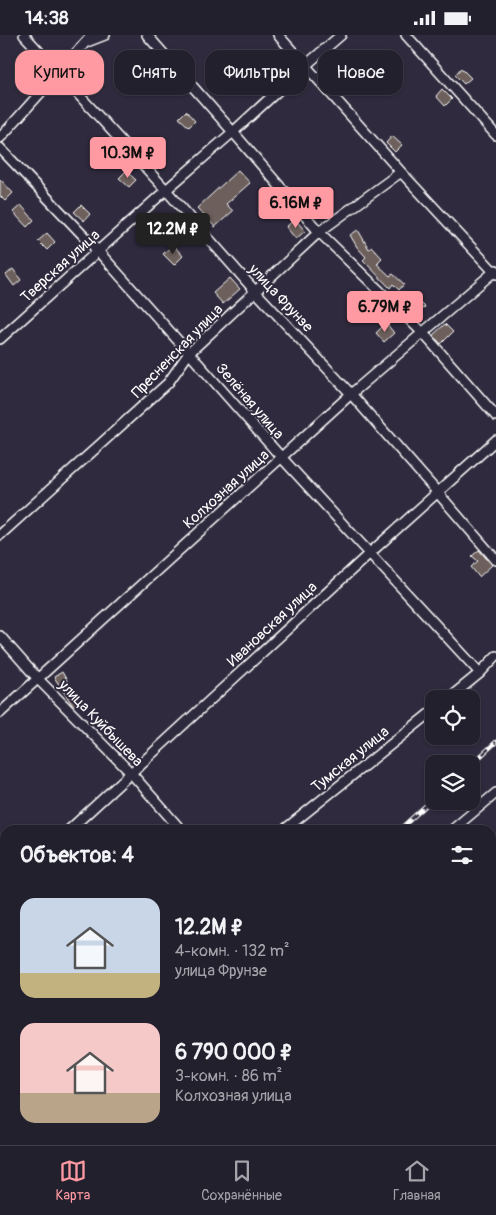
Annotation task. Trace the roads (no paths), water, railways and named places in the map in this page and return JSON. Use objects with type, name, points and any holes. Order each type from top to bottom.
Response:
[{"type":"street","name":"улица Фрунзе","points":[[24,35],[38,50]]},
{"type":"street","points":[[78,50],[92,35]]},
{"type":"street","points":[[84,43],[105,35]]},
{"type":"street","points":[[147,35],[319,232],[423,333],[496,416]]},
{"type":"street","points":[[278,35],[291,50]]},
{"type":"street","name":"Тверская улица","points":[[308,63],[342,35]]},
{"type":"street","points":[[406,35],[496,135]]},
{"type":"street","points":[[308,69],[495,272]]},
{"type":"street","points":[[0,138],[39,95]]},
{"type":"street","name":"улица Фрунзе","points":[[79,95],[351,394],[496,560]]},
{"type":"street","name":"Тверская улица","points":[[0,339],[273,95]]},
{"type":"street","name":"Зелёная улица","points":[[0,148],[98,251],[281,457],[480,673]]},
{"type":"street","name":"Пресненская улица","points":[[0,535],[168,383],[190,353],[319,232],[401,171]]},
{"type":"street","name":"Колхозная улица","points":[[0,713],[351,394],[495,272]]},
{"type":"street","name":"Ивановская улица","points":[[74,825],[370,553],[496,440]]},
{"type":"street","name":"улица Куйбышева","points":[[0,636],[38,679],[131,773],[177,825]]},
{"type":"street","points":[[459,690],[480,673],[496,656]]},
{"type":"street","name":"Тумская улица","points":[[290,825],[425,717]]},
{"type":"street","points":[[458,825],[496,793]]},
{"type":"railway","points":[[480,757],[496,742]]},
{"type":"railway","points":[[404,825],[425,806]]}]
